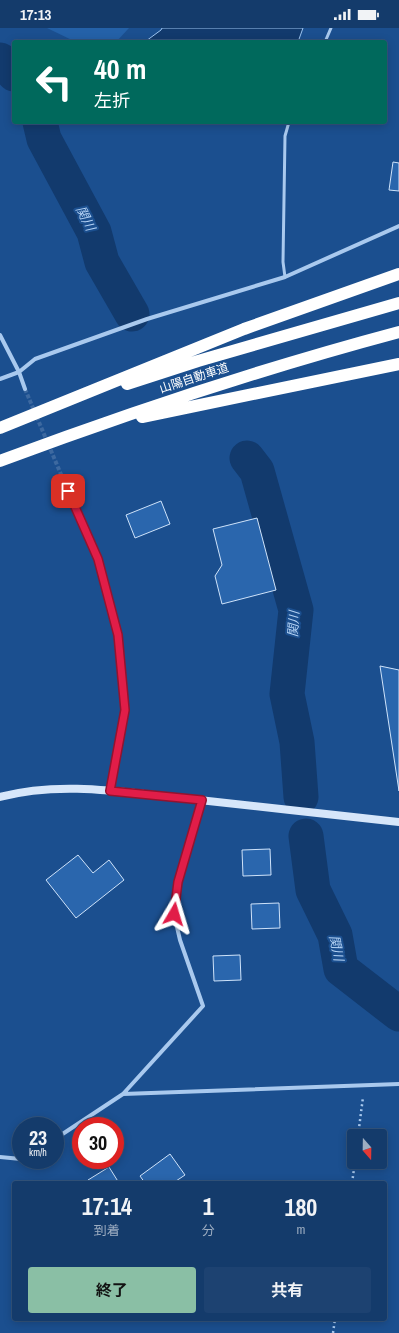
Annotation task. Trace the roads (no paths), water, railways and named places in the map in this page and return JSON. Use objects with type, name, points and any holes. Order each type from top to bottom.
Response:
[{"type":"highway","points":[[0,429],[244,329],[399,274]]},
{"type":"highway","name":"山陽自動車道","points":[[0,429],[198,361],[399,303]]},
{"type":"highway","name":"山陽自動車道","points":[[0,460],[87,428],[229,381],[330,350],[399,332]]},
{"type":"highway","points":[[87,428],[399,364]]},
{"type":"street","points":[[0,379],[19,372],[35,359],[147,319],[284,277],[399,226]]},
{"type":"street","points":[[0,335],[19,372],[25,389]]},
{"type":"street","points":[[68,491],[98,559],[118,635],[125,710],[110,791]]},
{"type":"street","points":[[0,798],[19,792],[60,789],[110,791],[399,822]]},
{"type":"street","points":[[64,1133],[123,1094],[203,1006],[180,940],[174,914],[178,882],[202,800]]},
{"type":"street","points":[[123,1094],[399,1084]]},
{"type":"street","points":[[0,1157],[12,1159]]},
{"type":"lane","points":[[327,40],[331,28]]},
{"type":"lane","points":[[284,277],[285,136],[288,124]]},
{"type":"waterway","name":"関川","points":[[0,60],[5,63],[12,72]]},
{"type":"waterway","name":"関川","points":[[40,124],[44,139],[94,232],[102,262],[132,314]]},
{"type":"waterway","name":"関川","points":[[247,458],[257,471],[296,610],[287,694],[297,742],[301,797]]},
{"type":"waterway","name":"関川","points":[[306,836],[313,890],[335,935],[341,969],[399,1014]]},
{"type":"tunnel","points":[[25,389],[68,491]]}]
